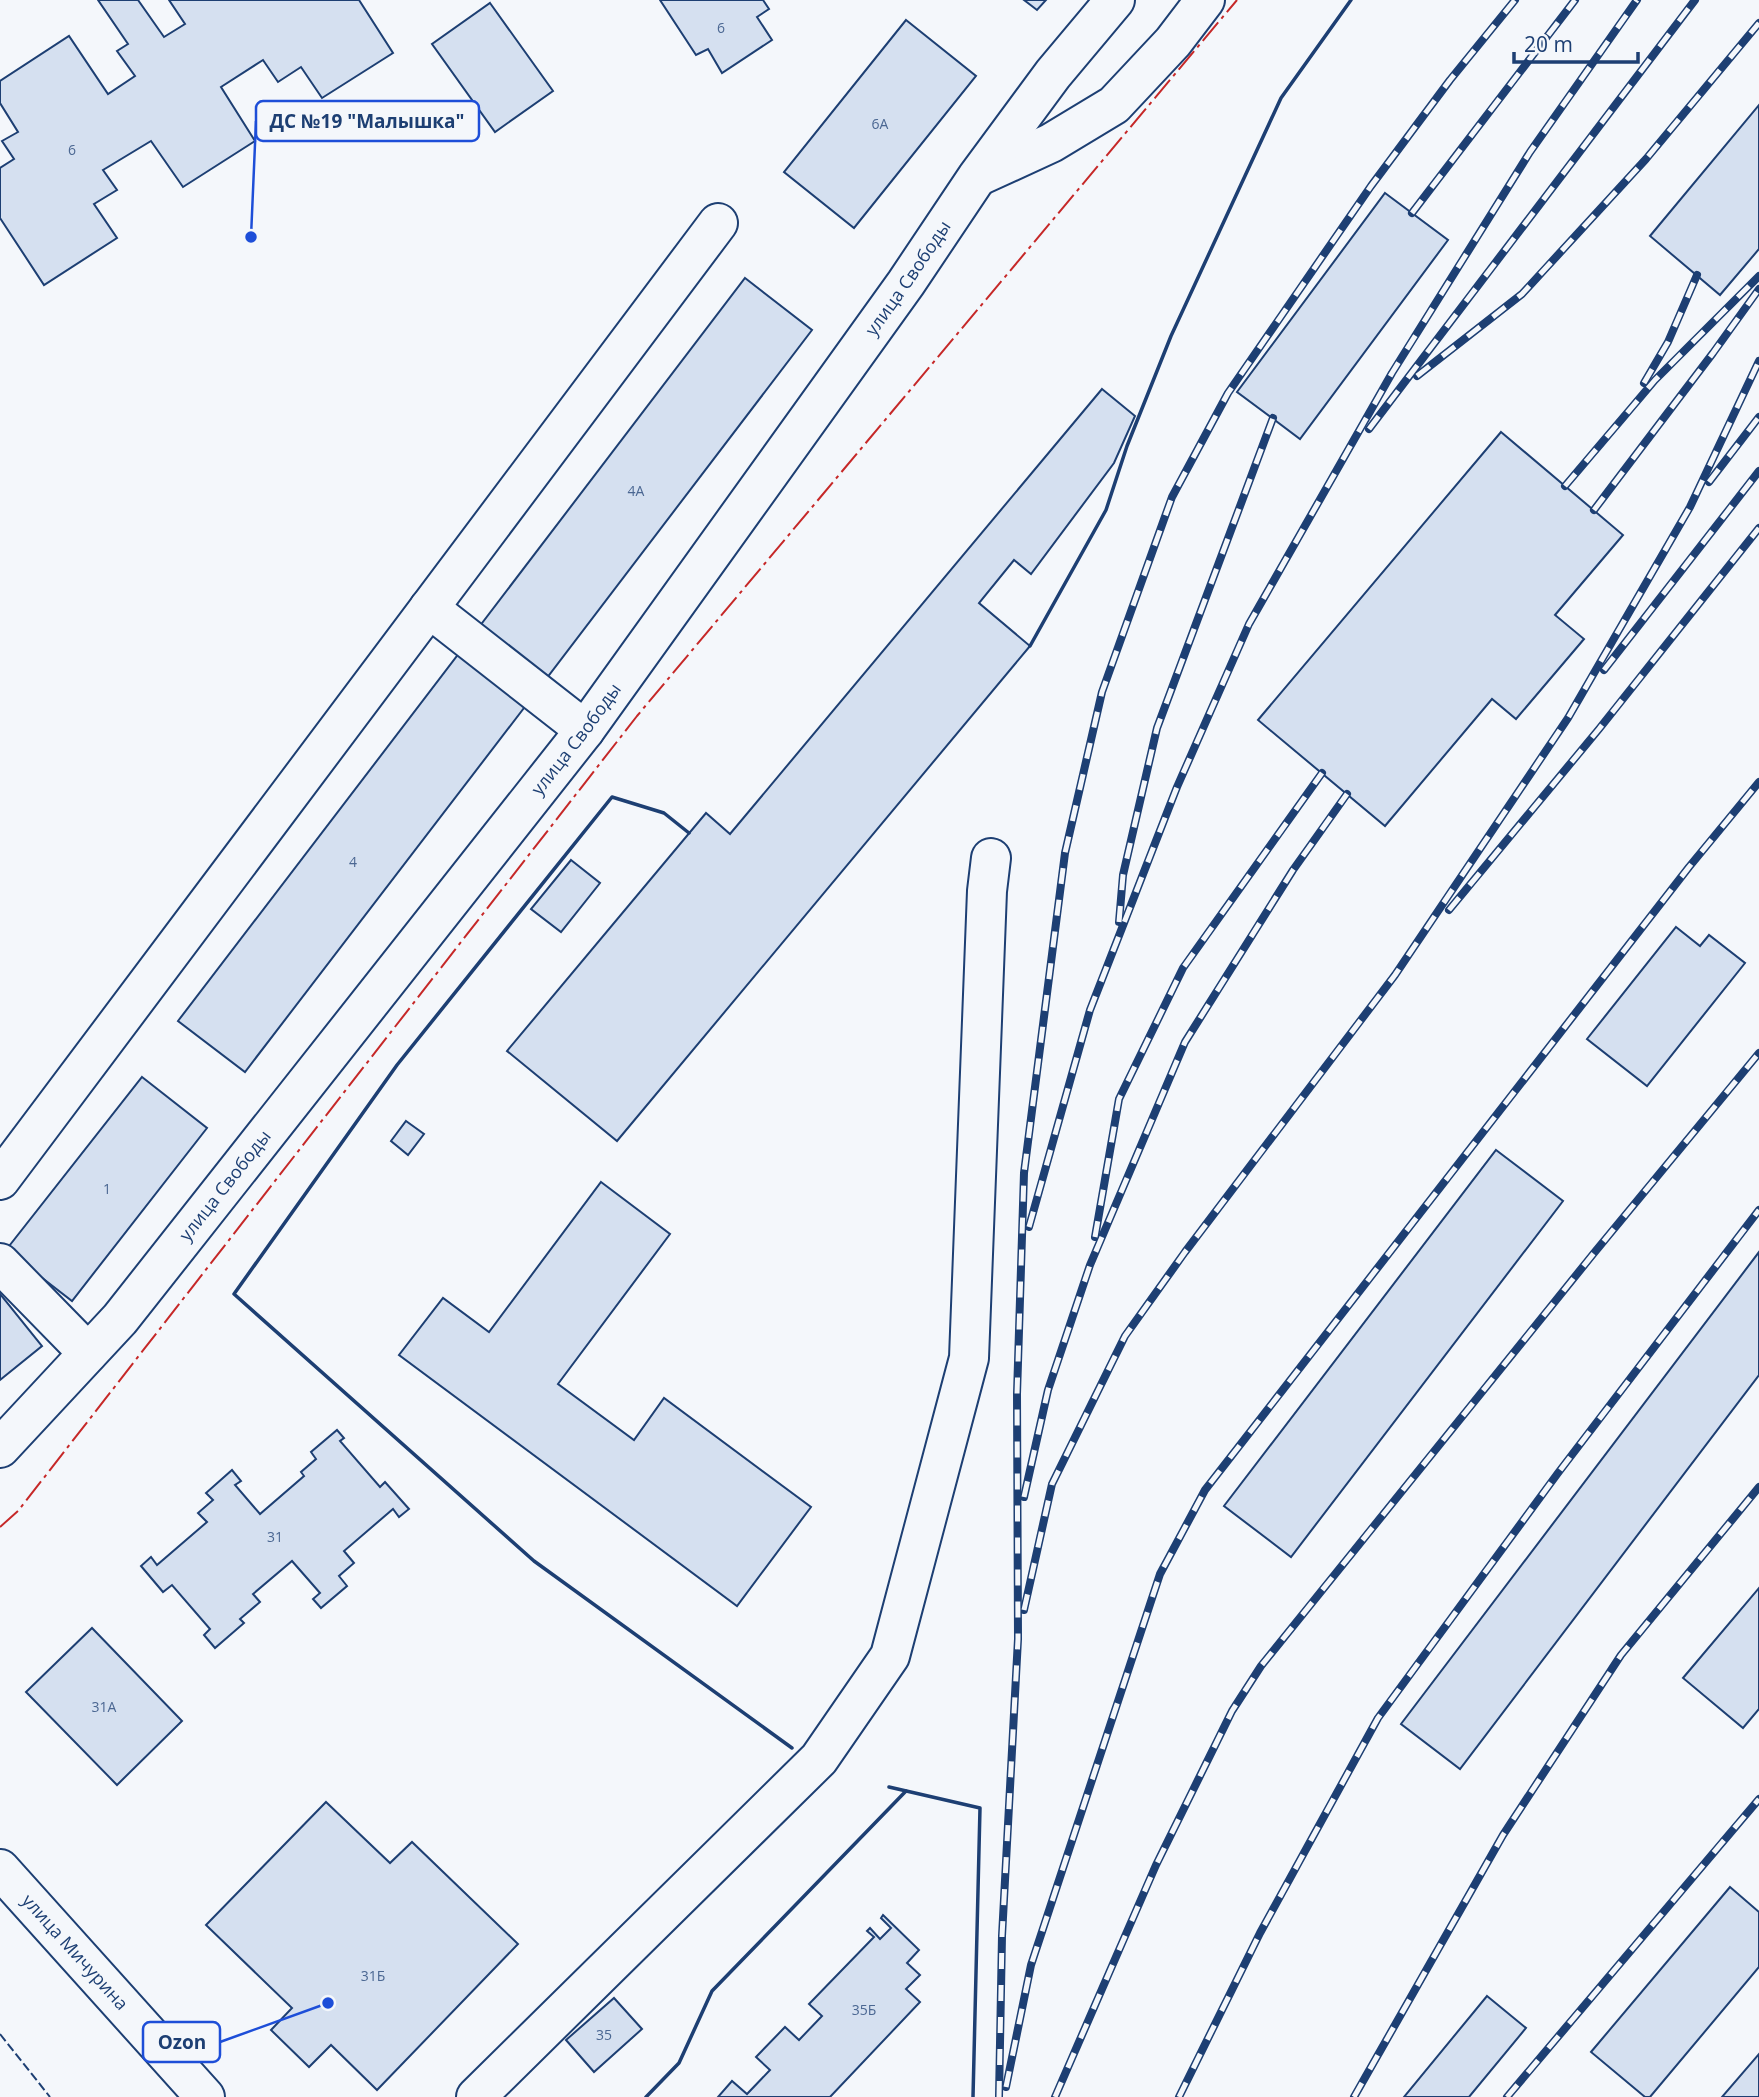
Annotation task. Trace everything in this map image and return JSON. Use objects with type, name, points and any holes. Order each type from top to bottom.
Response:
[{"type":"street","name":"улица Свободы","points":[[0,1448],[120,1319],[585,730],[906,283],[977,177],[1053,74],[1115,0]]},
{"type":"street","points":[[977,177],[1051,143],[1114,105],[1173,42],[1205,0]]},
{"type":"street","points":[[0,1180],[718,223]]},
{"type":"street","points":[[429,608],[585,730]]},
{"type":"street","points":[[476,2097],[819,1759],[890,1656],[969,1358],[987,891],[991,858]]},
{"type":"street","points":[[0,1264],[88,1353]]},
{"type":"street","name":"улица Мичурина","points":[[0,1869],[205,2097]]},
{"type":"building","points":[[98,0],[138,0],[164,37],[185,24],[169,0],[359,0],[393,53],[322,98],[301,67],[278,82],[263,60],[221,87],[255,141],[183,187],[151,141],[103,170],[117,190],[94,204],[117,238],[44,285],[0,218],[0,168],[14,159],[2,141],[18,132],[0,103],[0,81],[69,36],[108,94],[135,76],[117,51],[128,44]]},
{"type":"building","points":[[660,0],[763,0],[769,9],[757,17],[772,40],[722,73],[708,49],[696,55]]},
{"type":"building","points":[[1024,0],[1046,0],[1037,10]]},
{"type":"building","points":[[490,3],[553,91],[495,132],[432,44]]},
{"type":"building","points":[[906,20],[976,76],[854,228],[784,172]]},
{"type":"building","points":[[1759,105],[1759,249],[1720,295],[1650,236]]},
{"type":"building","points":[[1385,193],[1448,240],[1300,439],[1237,392]]},
{"type":"building","points":[[745,278],[812,330],[527,704],[460,652]]},
{"type":"building","points":[[1102,389],[1135,416],[1114,463],[1031,574],[1014,560],[979,603],[1030,646],[617,1141],[507,1051],[706,813],[730,834]]},
{"type":"building","points":[[1501,432],[1623,535],[1555,615],[1584,639],[1516,719],[1492,699],[1385,826],[1258,720]]},
{"type":"building","points":[[460,652],[527,704],[245,1072],[178,1021]]},
{"type":"building","points":[[571,860],[600,883],[561,932],[531,909]]},
{"type":"building","points":[[1676,927],[1700,946],[1709,935],[1745,963],[1647,1086],[1587,1039]]},
{"type":"building","points":[[142,1077],[207,1128],[72,1301],[6,1250]]},
{"type":"building","points":[[406,1121],[424,1134],[408,1155],[391,1141]]},
{"type":"building","points":[[1496,1150],[1563,1201],[1291,1557],[1224,1506]]},
{"type":"building","points":[[601,1182],[670,1234],[558,1384],[634,1440],[664,1398],[811,1507],[737,1606],[399,1355],[443,1298],[489,1332]]},
{"type":"building","points":[[1759,1252],[1759,1375],[1460,1769],[1401,1724]]},
{"type":"building","points":[[0,1294],[42,1346],[0,1380]]},
{"type":"building","points":[[337,1430],[344,1438],[340,1441],[380,1487],[385,1482],[409,1509],[399,1517],[393,1509],[344,1551],[354,1563],[339,1576],[347,1586],[321,1608],[313,1599],[320,1593],[292,1561],[253,1594],[260,1602],[240,1619],[244,1623],[215,1648],[204,1635],[210,1629],[172,1585],[163,1592],[141,1566],[151,1557],[157,1565],[207,1522],[198,1513],[213,1500],[206,1493],[232,1470],[241,1481],[235,1485],[260,1514],[304,1476],[301,1472],[316,1459],[311,1452]]},
{"type":"building","points":[[1759,1588],[1759,1709],[1743,1728],[1683,1678]]},
{"type":"building","points":[[92,1628],[182,1721],[117,1785],[26,1692]]},
{"type":"building","points":[[326,1802],[390,1863],[412,1842],[518,1944],[377,2090],[331,2045],[309,2067],[271,2030],[292,2008],[206,1925]]},
{"type":"building","points":[[1730,1887],[1759,1912],[1759,1967],[1650,2097],[1645,2097],[1591,2052]]},
{"type":"building","points":[[883,1915],[919,1950],[907,1963],[920,1975],[906,1989],[920,2002],[830,2097],[718,2097],[732,2081],[747,2094],[770,2070],[756,2057],[785,2027],[799,2040],[822,2016],[809,2004],[874,1937],[867,1931],[870,1928],[880,1939],[891,1928],[881,1918]]},
{"type":"building","points":[[1487,1996],[1526,2028],[1469,2097],[1404,2097]]},
{"type":"building","points":[[614,1998],[642,2029],[594,2072],[566,2040]]},
{"type":"building","points":[[1759,2054],[1759,2097],[1722,2097]]},
{"type":"railway","points":[[999,2097],[1002,1936],[1018,1639],[1017,1394],[1024,1173],[1065,853],[1102,692],[1172,497],[1228,393],[1371,186],[1450,80],[1515,0]]},
{"type":"railway","points":[[1412,213],[1575,0]]},
{"type":"railway","points":[[1029,1227],[1090,1010],[1177,787],[1249,624],[1392,373],[1530,152],[1637,0]]},
{"type":"railway","points":[[1369,429],[1695,0]]},
{"type":"railway","points":[[1417,376],[1522,294],[1646,159],[1759,23]]},
{"type":"railway","points":[[1644,383],[1668,342],[1697,275]]},
{"type":"railway","points":[[1565,486],[1655,380],[1759,276]]},
{"type":"railway","points":[[1594,510],[1759,289]]},
{"type":"railway","points":[[1024,1610],[1052,1484],[1125,1336],[1185,1252],[1395,975],[1568,718],[1690,507],[1759,361]]},
{"type":"railway","points":[[1709,482],[1759,417]]},
{"type":"railway","points":[[1119,922],[1123,875],[1157,728],[1273,418]]},
{"type":"railway","points":[[1604,670],[1759,471]]},
{"type":"railway","points":[[1449,910],[1599,729],[1759,528]]},
{"type":"railway","points":[[1095,1237],[1119,1099],[1183,968],[1322,773]]},
{"type":"railway","points":[[1006,2087],[1031,1965],[1160,1574],[1205,1490],[1689,867],[1759,782]]},
{"type":"railway","points":[[1024,1497],[1048,1390],[1090,1265],[1185,1042],[1293,870],[1347,794]]},
{"type":"railway","points":[[1055,2097],[1156,1865],[1232,1711],[1261,1666],[1759,1053]]},
{"type":"railway","points":[[1179,2097],[1260,1933],[1378,1718],[1558,1473],[1759,1210]]},
{"type":"railway","points":[[1354,2097],[1503,1835],[1621,1655],[1759,1487]]},
{"type":"railway","points":[[1507,2097],[1759,1799]]},
{"type":"fence","points":[[0,2034],[50,2097]]},
{"type":"wall","points":[[1030,646],[1106,510],[1127,446],[1171,336],[1281,98],[1351,0]]},
{"type":"wall","points":[[689,833],[664,813],[612,797],[397,1065],[234,1294],[534,1561],[792,1748]]},
{"type":"wall","points":[[889,1787],[980,1808],[973,2097]]},
{"type":"wall","points":[[646,2097],[679,2063],[712,1991],[906,1791]]},
{"type":"power","points":[[0,1527],[18,1511],[637,716],[1237,0]]},
{"type":"place","name":"ДС №19 \"Малышка\"","points":[[251,237]]},
{"type":"place","name":"Ozon","points":[[328,2003]]}]
